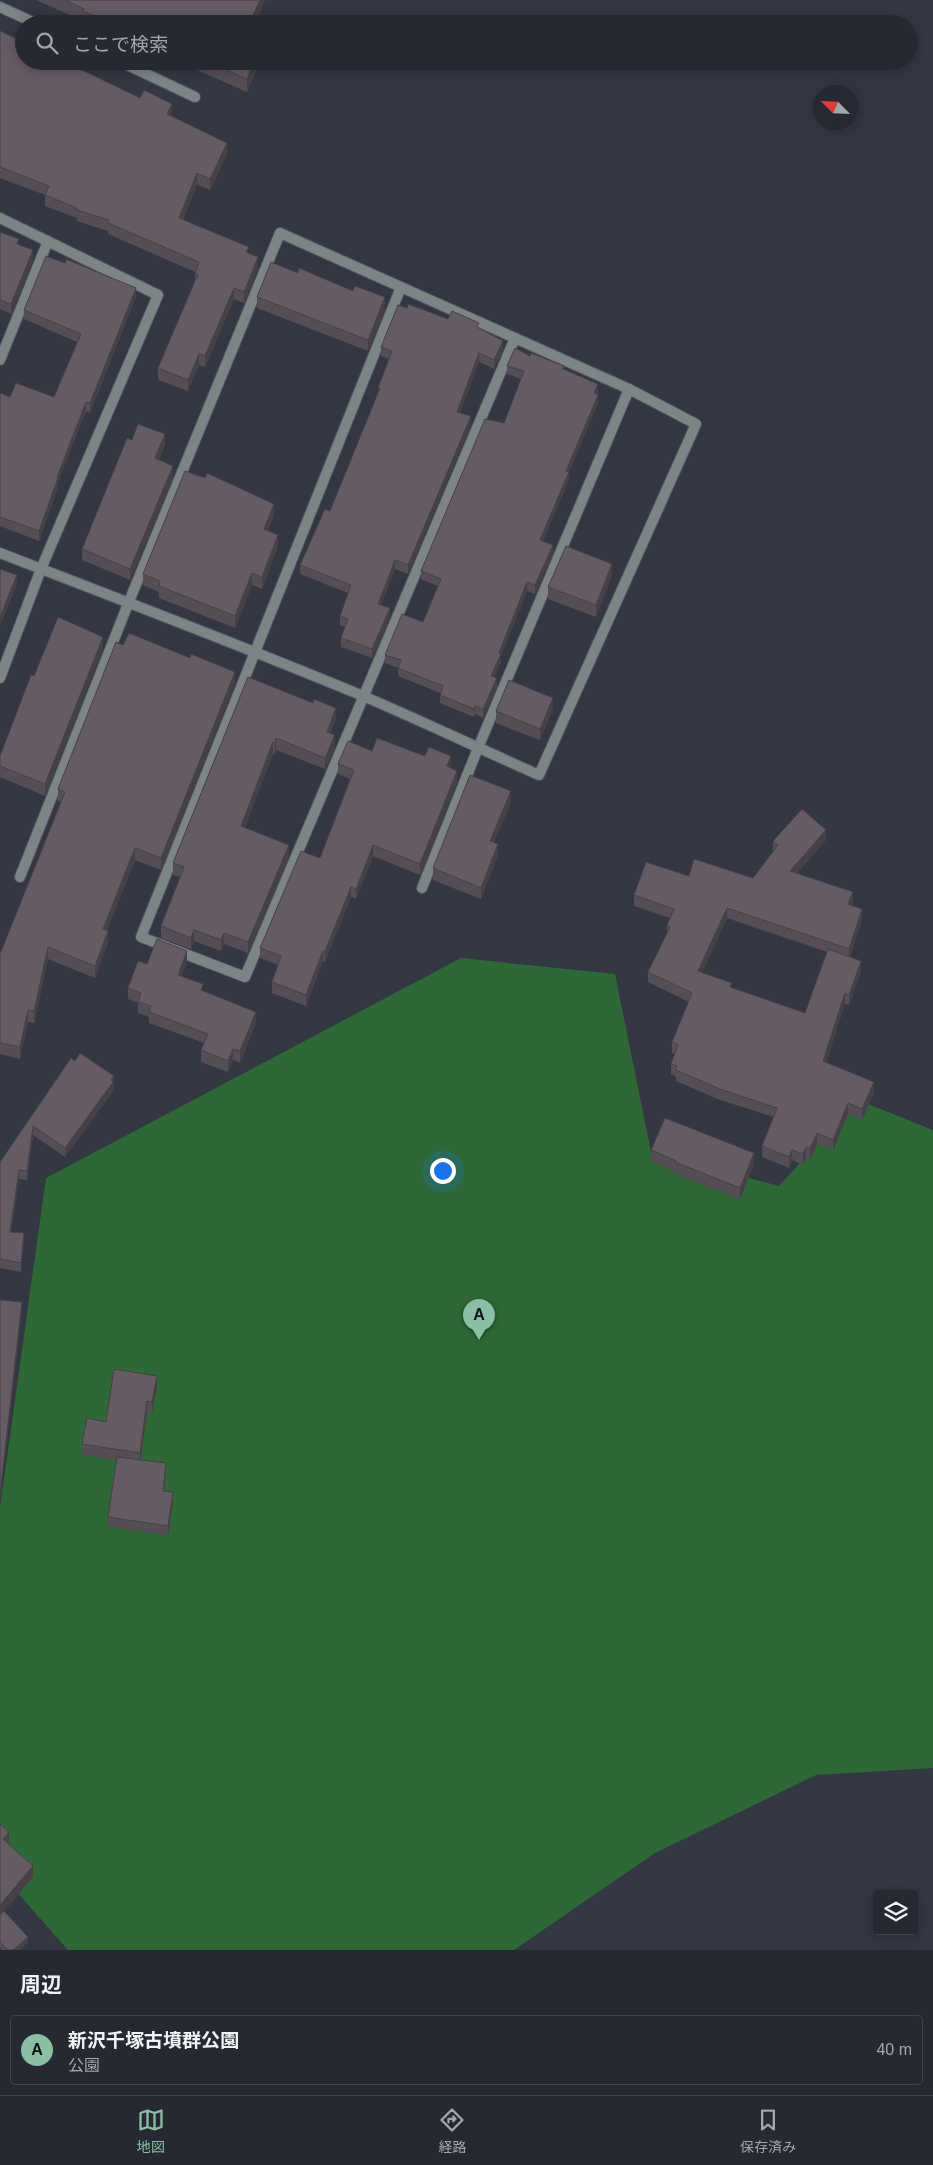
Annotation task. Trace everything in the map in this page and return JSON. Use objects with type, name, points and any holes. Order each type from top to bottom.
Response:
[{"type":"street","points":[[0,7],[17,15]]},
{"type":"street","points":[[139,70],[195,96]]},
{"type":"street","points":[[0,218],[158,295],[41,569],[0,678]]},
{"type":"street","points":[[0,553],[128,604],[364,696],[539,775],[696,424],[629,389],[280,233],[128,604],[20,877]]},
{"type":"street","points":[[0,360],[48,241]]},
{"type":"street","points":[[401,287],[140,937],[245,977],[516,338]]},
{"type":"street","points":[[422,888],[478,748],[629,389]]},
{"type":"green space","points":[[461,958],[615,974],[651,1152],[779,1186],[858,1100],[933,1130],[933,1768],[816,1775],[655,1853],[514,1950],[68,1950],[0,1873],[0,1507],[46,1178]]},
{"type":"building","points":[[65,0],[260,0],[253,15],[91,15],[83,11],[84,9]]},
{"type":"building","points":[[0,31],[15,38],[15,70],[82,70],[140,98],[144,90],[172,104],[167,114],[227,143],[210,179],[197,173],[179,218],[249,247],[246,252],[258,257],[244,292],[234,288],[205,356],[199,354],[188,380],[158,368],[198,274],[195,273],[199,262],[108,223],[109,220],[77,210],[77,208],[45,195],[49,186],[0,167]]},
{"type":"building","points":[[226,70],[250,70],[247,79]]},
{"type":"building","points":[[0,232],[19,239],[17,244],[33,250],[11,304],[0,300]]},
{"type":"building","points":[[46,256],[65,263],[66,259],[136,288],[90,403],[86,402],[57,477],[39,531],[0,517],[0,393],[10,397],[16,383],[54,397],[81,334],[24,310]]},
{"type":"building","points":[[271,262],[298,273],[299,268],[353,291],[355,286],[385,297],[368,340],[257,297]]},
{"type":"building","points":[[408,304],[448,319],[452,311],[479,323],[477,327],[503,341],[494,360],[479,353],[457,412],[471,416],[408,565],[395,560],[378,604],[390,608],[372,649],[341,638],[348,619],[340,616],[351,585],[300,565],[325,509],[330,511],[380,388],[378,388],[392,351],[381,347],[398,305],[407,308]]},
{"type":"building","points":[[515,348],[530,356],[531,353],[564,366],[563,369],[598,384],[594,393],[598,395],[566,471],[569,472],[540,540],[553,545],[535,585],[527,582],[491,676],[497,678],[483,709],[475,706],[474,709],[440,695],[443,686],[398,668],[401,660],[385,655],[402,614],[423,622],[441,579],[421,571],[485,419],[504,423],[524,371],[507,366]]},
{"type":"building","points":[[138,424],[165,434],[155,458],[173,466],[130,569],[82,549],[127,438],[132,440]]},
{"type":"building","points":[[185,471],[205,478],[207,473],[274,504],[264,529],[278,535],[262,577],[252,573],[235,616],[159,586],[160,581],[143,574]]},
{"type":"building","points":[[566,546],[612,564],[596,605],[548,587]]},
{"type":"building","points":[[0,569],[17,575],[0,617]]},
{"type":"building","points":[[58,617],[103,637],[45,784],[0,766],[0,756],[31,675],[34,676]]},
{"type":"building","points":[[129,633],[190,658],[191,654],[235,672],[161,858],[135,848],[103,929],[108,931],[95,966],[48,947],[34,1011],[28,1010],[20,1047],[0,1043],[0,954],[65,792],[58,789],[116,642],[123,645]]},
{"type":"building","points":[[248,677],[313,703],[314,699],[336,708],[327,732],[335,735],[325,758],[276,738],[275,743],[273,742],[241,826],[289,845],[248,942],[224,933],[221,940],[194,930],[191,938],[161,926],[184,867],[173,863]]},
{"type":"building","points":[[509,680],[553,698],[540,729],[496,711]]},
{"type":"building","points":[[377,738],[425,756],[429,747],[451,756],[447,766],[457,771],[420,864],[373,845],[356,889],[351,887],[306,995],[272,982],[281,956],[260,948],[301,851],[320,858],[354,770],[338,764],[348,741],[372,751]]},
{"type":"building","points":[[470,775],[511,791],[490,841],[498,844],[481,888],[433,868]]},
{"type":"building","points":[[802,809],[826,830],[790,871],[853,892],[848,904],[862,909],[849,949],[727,908],[698,971],[732,983],[730,987],[805,1013],[828,949],[861,961],[849,995],[845,993],[823,1061],[874,1082],[862,1109],[848,1103],[833,1140],[817,1133],[810,1149],[806,1147],[803,1154],[792,1150],[789,1157],[762,1146],[777,1108],[720,1089],[676,1070],[677,1066],[671,1064],[678,1045],[672,1042],[692,993],[648,972],[670,927],[667,925],[674,909],[634,895],[646,862],[689,876],[694,859],[753,878],[778,845],[773,841]]},
{"type":"building","points":[[157,939],[187,951],[178,975],[203,984],[201,990],[256,1012],[240,1051],[233,1049],[228,1061],[201,1050],[208,1034],[149,1012],[151,1006],[138,1002],[141,993],[128,988],[138,961],[147,964]]},
{"type":"building","points":[[80,1053],[114,1076],[111,1080],[113,1082],[65,1148],[33,1126],[27,1171],[19,1170],[10,1232],[24,1233],[21,1263],[0,1259],[0,1162],[71,1058],[75,1061]]},
{"type":"building","points":[[665,1118],[754,1153],[740,1188],[675,1162],[651,1150]]},
{"type":"building","points":[[0,1300],[22,1302],[0,1494]]},
{"type":"building","points":[[114,1369],[157,1376],[152,1402],[147,1401],[140,1453],[82,1444],[87,1418],[106,1422]]},
{"type":"building","points":[[117,1457],[166,1463],[163,1491],[173,1492],[168,1526],[108,1517]]},
{"type":"building","points":[[0,1824],[9,1832],[3,1839],[33,1866],[0,1905]]},
{"type":"building","points":[[4,1911],[28,1937],[13,1950],[8,1950],[0,1942],[0,1915]]},
{"type":"place","name":"新沢千塚古墳群公園","points":[[479,1340]]}]
